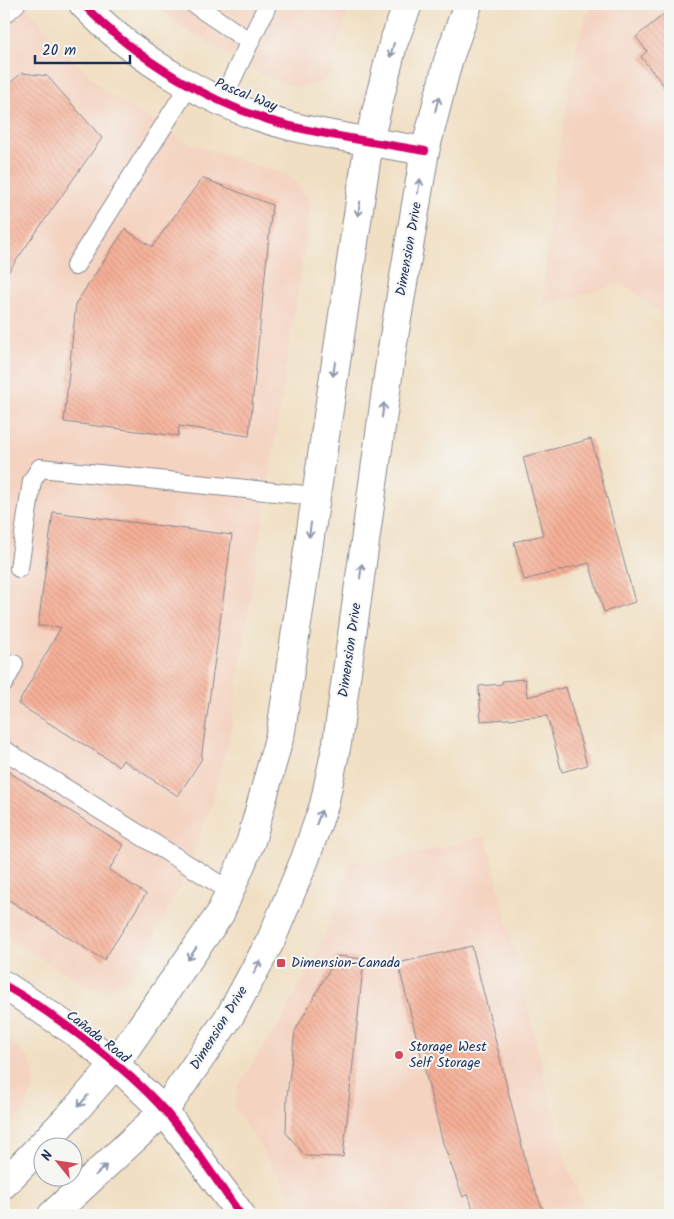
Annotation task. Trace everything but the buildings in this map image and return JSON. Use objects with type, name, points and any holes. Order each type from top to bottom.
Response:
[{"type":"main road","name":"Pascal Way","points":[[83,4],[157,66],[246,112],[290,126],[425,151]]},
{"type":"main road","points":[[4,1184],[77,1108],[115,1064],[220,914],[251,841],[281,731],[369,141],[393,44],[408,4]]},
{"type":"main road","name":"Dimension Drive","points":[[52,1215],[164,1111],[231,1014],[271,940],[305,860],[324,805],[337,743],[391,354],[425,151],[448,61],[468,4]]},
{"type":"main road","name":"Cañada Road","points":[[4,985],[72,1030],[115,1064],[164,1111],[241,1215]]},
{"type":"lane","points":[[4,15],[16,4]]},
{"type":"lane","points":[[194,4],[250,42]]},
{"type":"lane","points":[[222,100],[266,8]]},
{"type":"lane","points":[[75,266],[190,84]]},
{"type":"lane","points":[[20,568],[32,481],[40,468],[315,496]]},
{"type":"lane","points":[[4,683],[14,664]]},
{"type":"lane","points":[[4,750],[230,891]]},
{"type":"shaded area","points":[[4,4],[25,4],[54,40],[107,93],[190,144],[289,176],[309,199],[309,217],[229,741],[209,812],[180,887],[141,962],[121,986],[103,989],[87,987],[4,935]]},
{"type":"shaded area","points":[[155,4],[351,4],[338,40],[332,73],[321,83],[298,88],[264,76],[179,25]]},
{"type":"shaded area","points":[[591,4],[670,4],[670,320],[622,283],[542,307],[555,171],[578,41]]},
{"type":"shaded area","name":"Storage West Self Storage","points":[[486,836],[566,1163],[587,1215],[305,1215],[234,1108],[238,1086],[280,1023],[319,950],[352,860],[373,865]]},
{"type":"shaded area","points":[[4,1035],[30,1059],[34,1077],[32,1092],[23,1113],[4,1127]]},
{"type":"cycle path","points":[[83,4],[127,44],[152,62],[178,79],[234,107],[262,118],[307,130],[425,151]]},
{"type":"cycle path","points":[[4,985],[89,1042],[149,1094],[185,1136],[241,1215]]},
{"type":"place","name":"Dimension-Canada","points":[[281,963]]},
{"type":"place","name":"Storage West Self Storage","points":[[399,1055]]}]
